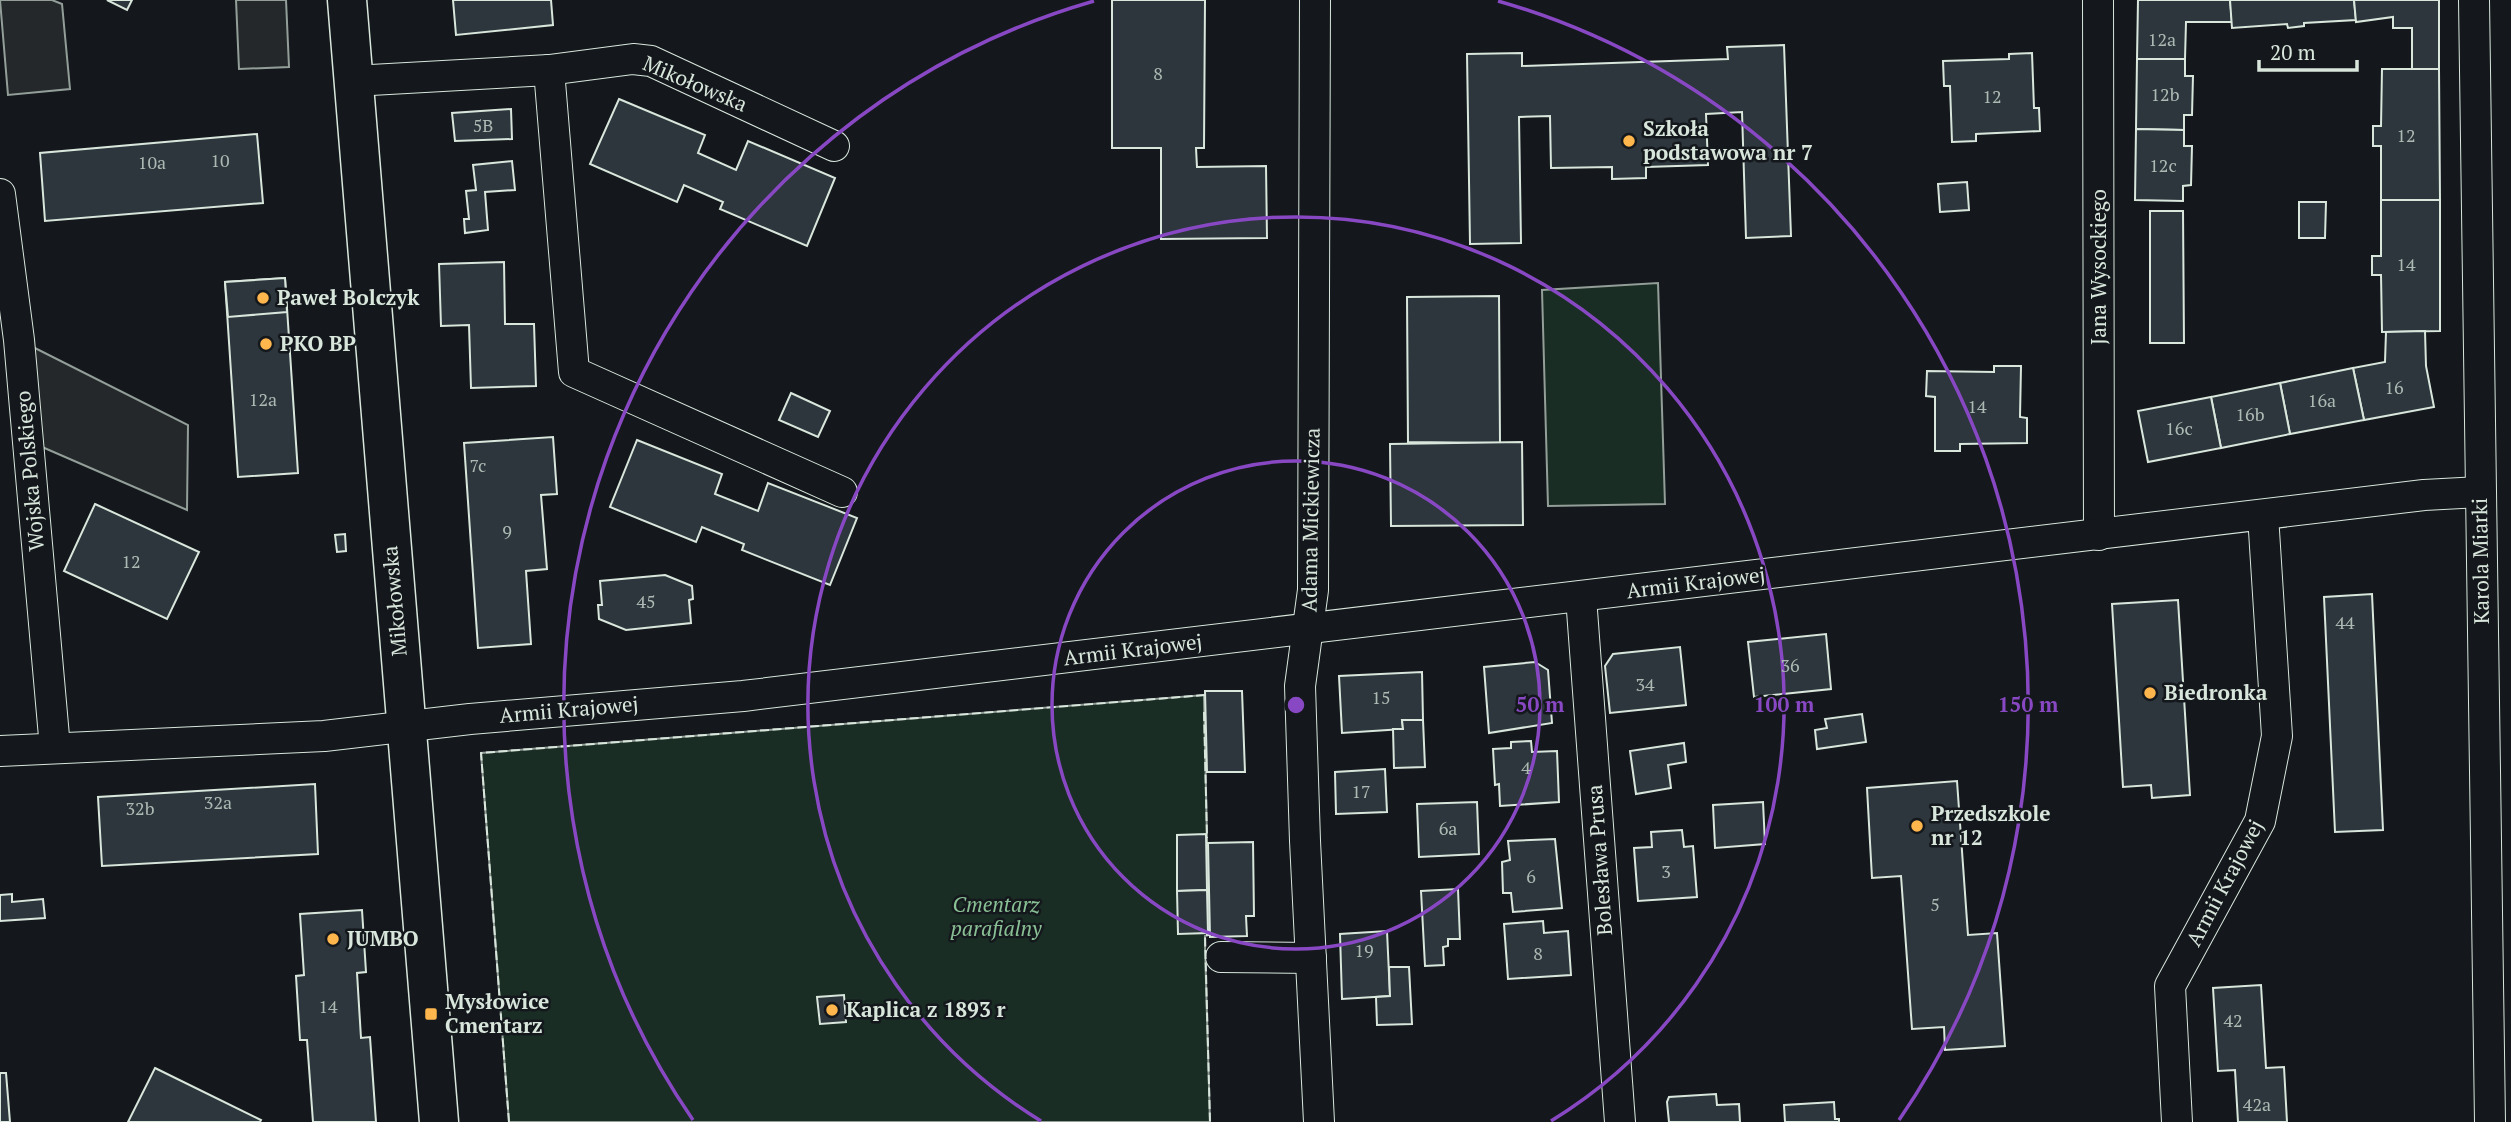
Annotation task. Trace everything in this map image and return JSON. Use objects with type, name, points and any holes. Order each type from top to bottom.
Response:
[{"type":"street","name":"Mikołowska","points":[[347,0],[439,1122]]},
{"type":"street","name":"Adama Mickiewicza","points":[[1315,0],[1313,590],[1300,686],[1319,1122]]},
{"type":"street","name":"Jana Wysockiego","points":[[2098,0],[2099,535]]},
{"type":"street","name":"Karola Miarki","points":[[2474,0],[2490,1122]]},
{"type":"street","name":"Mikołowska","points":[[353,81],[549,70],[633,59],[651,61],[834,146]]},
{"type":"street","points":[[549,70],[574,372],[842,492]]},
{"type":"street","name":"Wojska Polskiego","points":[[0,194],[19,341],[55,748]]},
{"type":"street","name":"Armii Krajowej","points":[[0,751],[324,736],[470,719],[743,696],[2424,495],[2480,492]]},
{"type":"street","name":"Armii Krajowej","points":[[2177,1122],[2170,986],[2260,821],[2277,736],[2263,515]]},
{"type":"street","name":"Bolesława Prusa","points":[[1581,597],[1620,1122]]},
{"type":"street","points":[[1221,957],[1311,958]]},
{"type":"green space","points":[[1658,283],[1665,504],[1548,506],[1542,290]]},
{"type":"green space","name":"Cmentarz parafialny","points":[[1204,695],[1209,935],[1205,936],[1205,946],[1210,1122],[509,1122],[481,753]]},
{"type":"shaded area","points":[[0,0],[52,0],[62,4],[70,89],[8,95]]},
{"type":"shaded area","points":[[236,0],[286,0],[289,67],[239,69]]},
{"type":"shaded area","points":[[19,340],[188,425],[187,510],[26,440]]},
{"type":"building","points":[[107,0],[132,0],[127,10]]},
{"type":"building","points":[[453,0],[551,0],[553,25],[456,35]]},
{"type":"building","points":[[1112,0],[1205,0],[1204,148],[1196,148],[1197,167],[1266,166],[1267,238],[1161,239],[1161,148],[1112,148]]},
{"type":"building","points":[[2138,0],[2230,0],[2232,22],[2186,22],[2185,59],[2137,59]]},
{"type":"building","points":[[2230,0],[2354,0],[2356,20],[2304,23],[2304,26],[2288,28],[2287,24],[2232,28]]},
{"type":"building","points":[[2354,0],[2439,0],[2439,69],[2412,69],[2412,28],[2393,28],[2393,17],[2356,22]]},
{"type":"building","name":"Szkoła podstawowa nr 7","points":[[1784,45],[1791,236],[1746,238],[1742,112],[1706,114],[1708,165],[1646,167],[1646,178],[1612,179],[1612,167],[1551,168],[1550,116],[1519,117],[1521,243],[1470,244],[1467,54],[1522,53],[1522,66],[1728,59],[1727,47]]},
{"type":"building","points":[[2032,53],[2034,108],[2039,108],[2040,131],[1976,134],[1976,141],[1952,142],[1950,86],[1944,86],[1943,61],[2009,59],[2009,54]]},
{"type":"building","points":[[2137,59],[2185,59],[2185,76],[2193,76],[2192,115],[2184,115],[2184,130],[2136,129]]},
{"type":"building","points":[[2382,69],[2439,69],[2440,200],[2381,200],[2381,146],[2373,146],[2373,126],[2381,126]]},
{"type":"building","points":[[619,99],[705,135],[698,153],[736,170],[748,141],[835,178],[807,246],[720,209],[723,202],[684,185],[677,202],[590,164]]},
{"type":"building","points":[[511,109],[512,139],[455,141],[452,113]]},
{"type":"building","points":[[2136,129],[2184,130],[2184,146],[2192,146],[2191,185],[2183,186],[2183,201],[2135,200]]},
{"type":"building","points":[[257,134],[263,203],[45,221],[40,153]]},
{"type":"building","points":[[512,161],[515,190],[485,192],[488,230],[465,233],[464,219],[469,219],[466,191],[476,190],[473,165]]},
{"type":"building","points":[[1967,182],[1969,210],[1940,212],[1938,184]]},
{"type":"building","points":[[2381,200],[2440,200],[2440,331],[2382,332],[2381,275],[2372,275],[2372,256],[2381,256]]},
{"type":"building","points":[[2299,202],[2326,202],[2325,238],[2299,238]]},
{"type":"building","points":[[2150,211],[2183,211],[2184,343],[2150,343]]},
{"type":"building","points":[[504,262],[505,324],[534,324],[536,386],[471,388],[469,325],[441,326],[439,264]]},
{"type":"building","points":[[285,278],[298,473],[238,477],[225,282]]},
{"type":"building","points":[[285,278],[287,312],[228,317],[225,282]]},
{"type":"building","points":[[1499,296],[1500,443],[1408,442],[1407,297]]},
{"type":"building","points":[[2425,331],[2426,366],[2434,407],[2364,420],[2353,368],[2385,362],[2386,332]]},
{"type":"building","points":[[1994,366],[2021,366],[2020,417],[2027,418],[2027,443],[1960,444],[1960,451],[1935,451],[1935,397],[1926,396],[1927,371],[1994,372]]},
{"type":"building","points":[[2353,368],[2364,420],[2290,434],[2280,383]]},
{"type":"building","points":[[2280,383],[2290,434],[2221,448],[2211,397]]},
{"type":"building","points":[[791,393],[830,411],[818,437],[779,420]]},
{"type":"building","points":[[2211,397],[2221,448],[2148,462],[2138,411]]},
{"type":"building","points":[[553,437],[557,494],[541,495],[547,569],[526,571],[531,644],[478,648],[464,443]]},
{"type":"building","points":[[637,440],[722,474],[715,494],[758,511],[768,483],[857,518],[830,585],[742,550],[744,544],[702,527],[696,542],[610,507]]},
{"type":"building","points":[[1522,442],[1523,525],[1391,526],[1390,444]]},
{"type":"building","points":[[95,504],[199,552],[167,619],[64,571]]},
{"type":"building","points":[[345,534],[346,551],[337,552],[335,535]]},
{"type":"building","points":[[665,575],[692,586],[693,599],[689,600],[691,623],[626,630],[599,619],[598,605],[602,605],[600,581]]},
{"type":"building","points":[[2372,594],[2383,830],[2335,832],[2324,597]]},
{"type":"building","points":[[2178,600],[2190,795],[2152,798],[2151,785],[2123,787],[2112,604]]},
{"type":"building","points":[[1826,634],[1831,689],[1754,697],[1748,642]]},
{"type":"building","points":[[1680,647],[1686,705],[1610,713],[1605,666],[1613,654]]},
{"type":"building","points":[[1535,662],[1548,670],[1552,723],[1489,733],[1484,667]]},
{"type":"building","points":[[1422,672],[1423,720],[1402,720],[1403,729],[1342,733],[1339,676]]},
{"type":"building","points":[[1205,691],[1242,691],[1245,772],[1207,772]]},
{"type":"building","points":[[1862,714],[1866,742],[1817,749],[1815,730],[1827,728],[1825,719]]},
{"type":"building","points":[[1402,720],[1423,720],[1425,767],[1394,768],[1393,729],[1403,729]]},
{"type":"building","points":[[1531,741],[1532,752],[1557,751],[1559,802],[1500,806],[1499,784],[1495,785],[1493,749],[1511,748],[1511,742]]},
{"type":"building","points":[[1684,743],[1686,762],[1668,765],[1671,788],[1636,794],[1630,751]]},
{"type":"building","points":[[1385,769],[1387,812],[1336,814],[1335,772]]},
{"type":"building","points":[[1957,781],[1968,935],[1997,933],[2005,1046],[1945,1050],[1944,1027],[1912,1029],[1901,876],[1872,878],[1867,788]]},
{"type":"building","points":[[315,784],[318,854],[102,866],[98,797]]},
{"type":"building","points":[[1477,802],[1479,854],[1419,857],[1417,804]]},
{"type":"building","points":[[1763,802],[1765,844],[1715,848],[1713,805]]},
{"type":"building","points":[[1682,830],[1684,847],[1693,846],[1697,897],[1638,901],[1634,848],[1652,847],[1651,832]]},
{"type":"building","points":[[1206,834],[1207,890],[1177,891],[1177,835]]},
{"type":"building","points":[[1555,839],[1562,908],[1513,912],[1511,893],[1503,893],[1502,862],[1510,860],[1508,841]]},
{"type":"building","points":[[1253,842],[1254,916],[1246,916],[1247,936],[1210,937],[1208,843]]},
{"type":"building","points":[[1458,889],[1460,939],[1448,939],[1448,946],[1443,947],[1444,965],[1425,966],[1421,891]]},
{"type":"building","points":[[1207,890],[1208,933],[1178,934],[1177,891]]},
{"type":"building","points":[[12,894],[12,902],[43,899],[45,918],[0,921],[0,895]]},
{"type":"building","points":[[362,910],[366,972],[357,973],[361,1038],[370,1037],[376,1122],[313,1122],[307,1040],[300,1040],[296,976],[304,975],[300,914]]},
{"type":"building","points":[[1543,921],[1544,933],[1568,931],[1571,975],[1508,979],[1504,924]]},
{"type":"building","points":[[1387,931],[1390,996],[1342,999],[1340,934]]},
{"type":"building","points":[[1389,967],[1409,967],[1412,1024],[1377,1025],[1376,997],[1390,996]]},
{"type":"building","points":[[2261,985],[2266,1068],[2284,1067],[2287,1122],[2238,1122],[2235,1070],[2218,1071],[2213,988]]},
{"type":"building","name":"Kaplica z 1893 r","points":[[844,995],[846,1022],[820,1024],[817,997]]},
{"type":"building","points":[[155,1068],[261,1120],[260,1122],[128,1122]]},
{"type":"building","points":[[0,1073],[6,1073],[10,1122],[0,1122]]},
{"type":"building","points":[[1716,1094],[1717,1105],[1739,1104],[1740,1122],[1669,1122],[1669,1097]]},
{"type":"building","points":[[1834,1102],[1835,1119],[1839,1119],[1839,1122],[1785,1122],[1784,1105]]},
{"type":"fence","points":[[509,1122],[481,753],[1204,695],[1204,698]]},
{"type":"fence","points":[[1204,712],[1207,838]]},
{"type":"fence","points":[[1209,929],[1209,935],[1205,935],[1210,1122]]},
{"type":"place","name":"Szkoła podstawowa nr 7","points":[[1629,141]]},
{"type":"place","name":"Paweł Bolczyk","points":[[263,298]]},
{"type":"place","name":"PKO BP","points":[[266,344]]},
{"type":"place","name":"Biedronka","points":[[2150,693]]},
{"type":"place","name":"Przedszkole nr 12","points":[[1917,826]]},
{"type":"place","name":"JUMBO","points":[[333,939]]},
{"type":"place","name":"Kaplica z 1893 r","points":[[832,1010]]},
{"type":"place","name":"Mysłowice Cmentarz","points":[[431,1014]]}]
